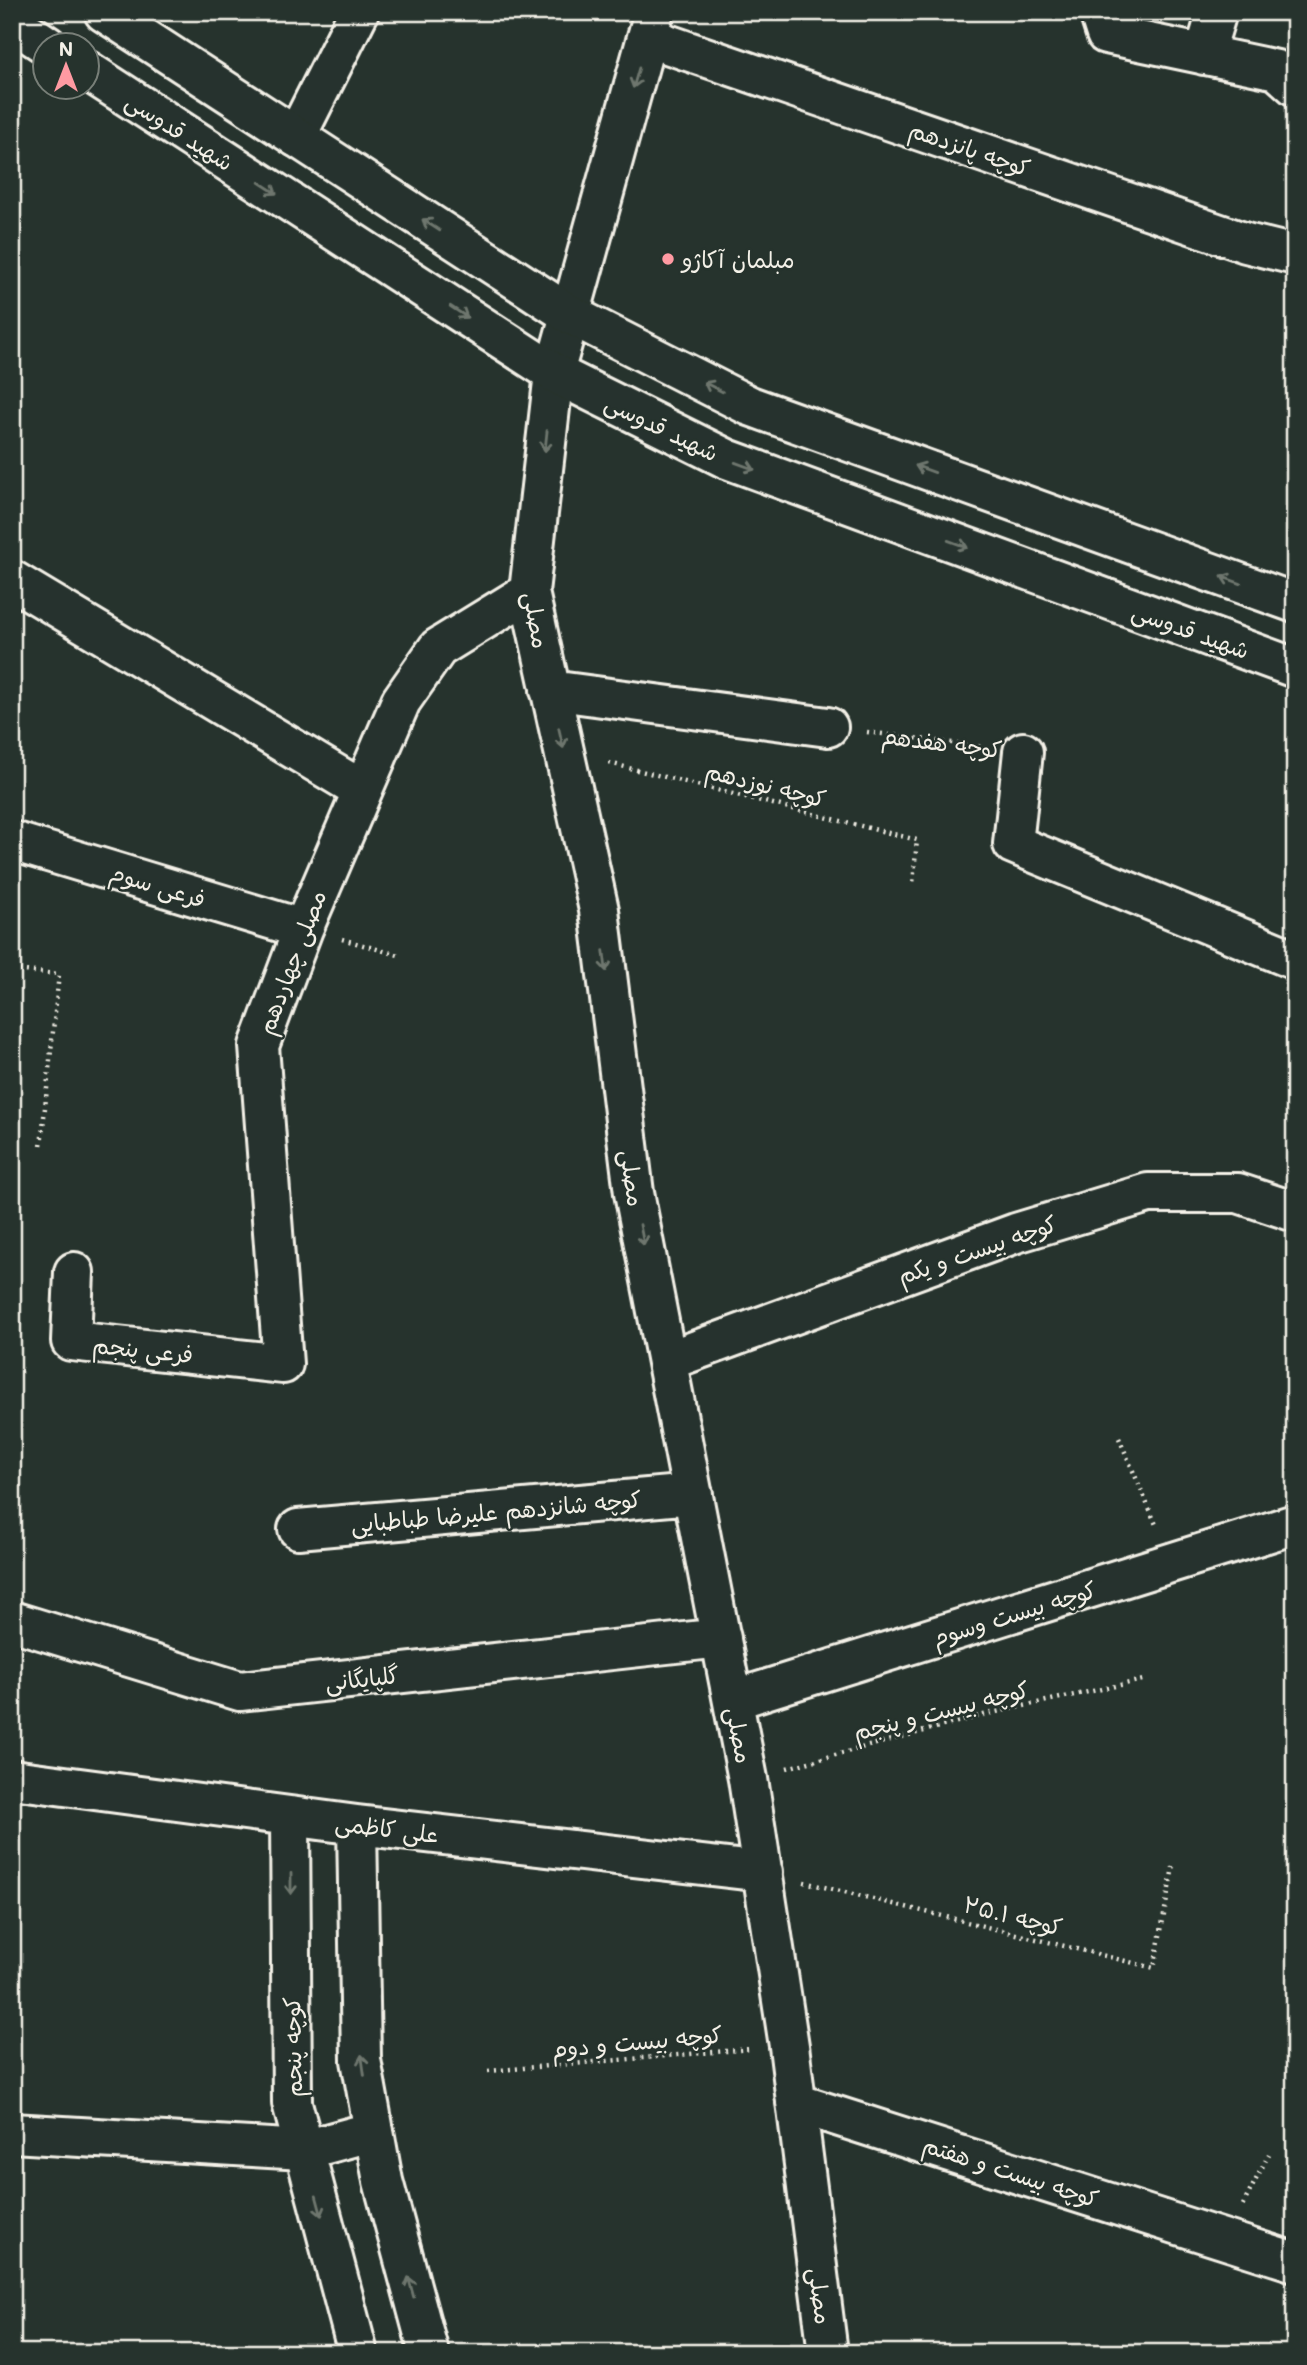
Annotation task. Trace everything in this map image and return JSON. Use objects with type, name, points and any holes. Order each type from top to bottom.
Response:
[{"type":"street","points":[[104,12],[569,314],[750,406],[1295,603]]},
{"type":"street","points":[[296,137],[359,12]]},
{"type":"street","points":[[1098,12],[1106,34],[1278,71],[1295,86]]},
{"type":"street","points":[[1204,55],[1217,12]]},
{"type":"street","points":[[12,22],[32,35]]},
{"type":"street","name":"کوچه پانزدهم","points":[[651,25],[1246,243],[1295,255]]},
{"type":"street","name":"مصلی","points":[[651,25],[554,373],[529,592],[599,909],[634,1193],[748,1779],[789,2046],[828,2353]]},
{"type":"street","name":"شهید قدوسی","points":[[102,80],[554,373],[727,459],[1295,668]]},
{"type":"street","points":[[12,580],[362,790]]},
{"type":"street","name":"مصلی چهاردهم","points":[[283,1364],[259,1046],[303,929],[401,701],[438,648],[529,592]]},
{"type":"street","points":[[550,690],[828,727]]},
{"type":"street","name":"کوچه هفدهم","points":[[1023,752],[1013,844],[1295,960]]},
{"type":"street","name":"فرعی سوم","points":[[12,841],[303,929]]},
{"type":"street","name":"کوچه بیست و یکم","points":[[667,1361],[1016,1233],[1148,1193],[1238,1193],[1295,1212]]},
{"type":"street","name":"فرعی پنجم","points":[[74,1272],[71,1341],[283,1364]]},
{"type":"street","name":"کوچه شانزدهم علیرضا طباطبایی","points":[[298,1529],[693,1494]]},
{"type":"street","name":"کوچه بیست وسوم","points":[[733,1700],[1295,1524]]},
{"type":"street","name":"گلپایگانی","points":[[12,1621],[240,1692],[721,1638]]},
{"type":"street","name":"علی کاظمی","points":[[12,1779],[357,1825],[763,1872]]},
{"type":"street","name":"کوچه پنجم","points":[[290,1816],[292,2102],[358,2353]]},
{"type":"street","points":[[357,1825],[361,2060],[383,2181],[429,2353]]},
{"type":"street","name":"کوچه بیست و هفتم","points":[[796,2102],[1295,2262]]},
{"type":"street","points":[[12,2133],[304,2150],[374,2131]]},
{"type":"path","name":"کوچه هفدهم","points":[[828,727],[1023,752]]},
{"type":"path","name":"کوچه نوزدهم","points":[[564,752],[917,840],[913,884]]},
{"type":"path","points":[[303,929],[398,955]]},
{"type":"path","points":[[12,970],[59,974],[41,1146]]},
{"type":"path","points":[[1119,1438],[1173,1563]]},
{"type":"path","name":"کوچه بیست و پنجم","points":[[748,1779],[987,1714],[1143,1680]]},
{"type":"path","name":"کوچه ۲۵.۱","points":[[763,1872],[1154,1968],[1173,1867]]},
{"type":"path","name":"کوچه بیست و دوم","points":[[488,2071],[789,2046]]},
{"type":"path","points":[[1225,2240],[1269,2154]]},
{"type":"place","name":"مبلمان آکاژو","points":[[668,259]]}]
